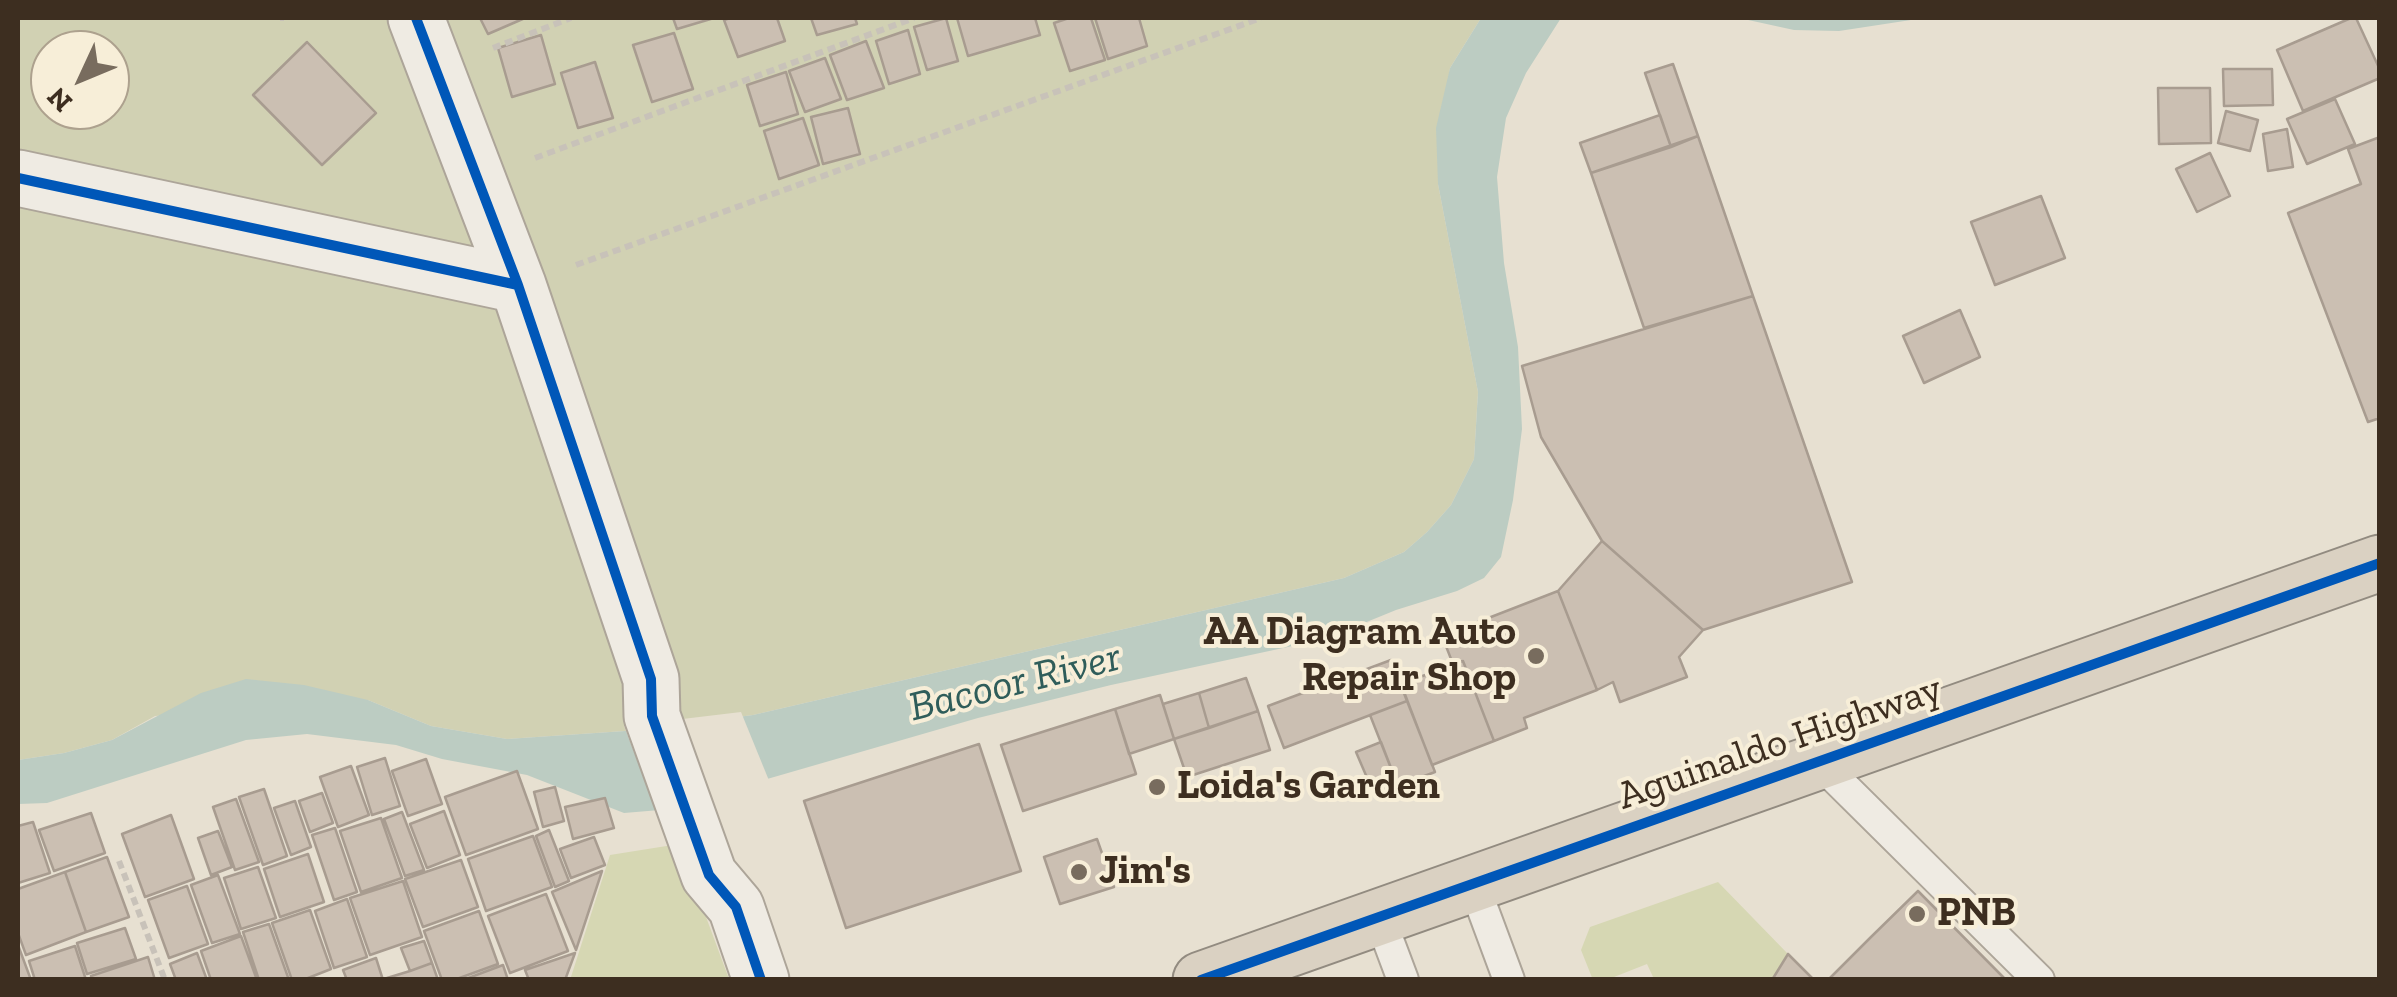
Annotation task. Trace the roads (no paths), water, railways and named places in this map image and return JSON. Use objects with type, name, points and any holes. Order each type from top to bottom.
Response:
[{"type":"highway","name":"Aguinaldo Highway","points":[[1200,980],[1265,968],[1379,916],[2380,563]]},
{"type":"street","points":[[416,18],[518,286],[663,702],[708,817],[710,874],[736,907],[761,980]]},
{"type":"street","points":[[18,178],[518,286]]},
{"type":"lane","points":[[1818,761],[2038,980]]},
{"type":"lane","points":[[1473,883],[1509,980]]},
{"type":"lane","points":[[1379,916],[1403,980]]},
{"type":"water","name":"Bacoor River","points":[[1481,18],[1561,18],[1526,73],[1506,118],[1497,177],[1504,263],[1518,347],[1522,429],[1501,557],[1484,578],[1325,639],[978,718],[660,810],[624,813],[527,775],[442,759],[396,745],[307,734],[246,740],[47,803],[18,804],[18,760],[112,740],[201,693],[246,679],[304,685],[368,700],[431,726],[507,739],[640,730],[753,715],[1344,578],[1404,552],[1451,505],[1474,459],[1478,392],[1438,184],[1436,128],[1450,68]]},
{"type":"water","points":[[1739,18],[1924,18],[1839,31],[1794,30]]},
{"type":"place","name":"AA Diagram Auto Repair Shop","points":[[1536,656]]},
{"type":"place","name":"Loida's Garden","points":[[1157,787]]},
{"type":"place","name":"Jim's","points":[[1079,872]]},
{"type":"place","name":"PNB","points":[[1917,914]]}]
